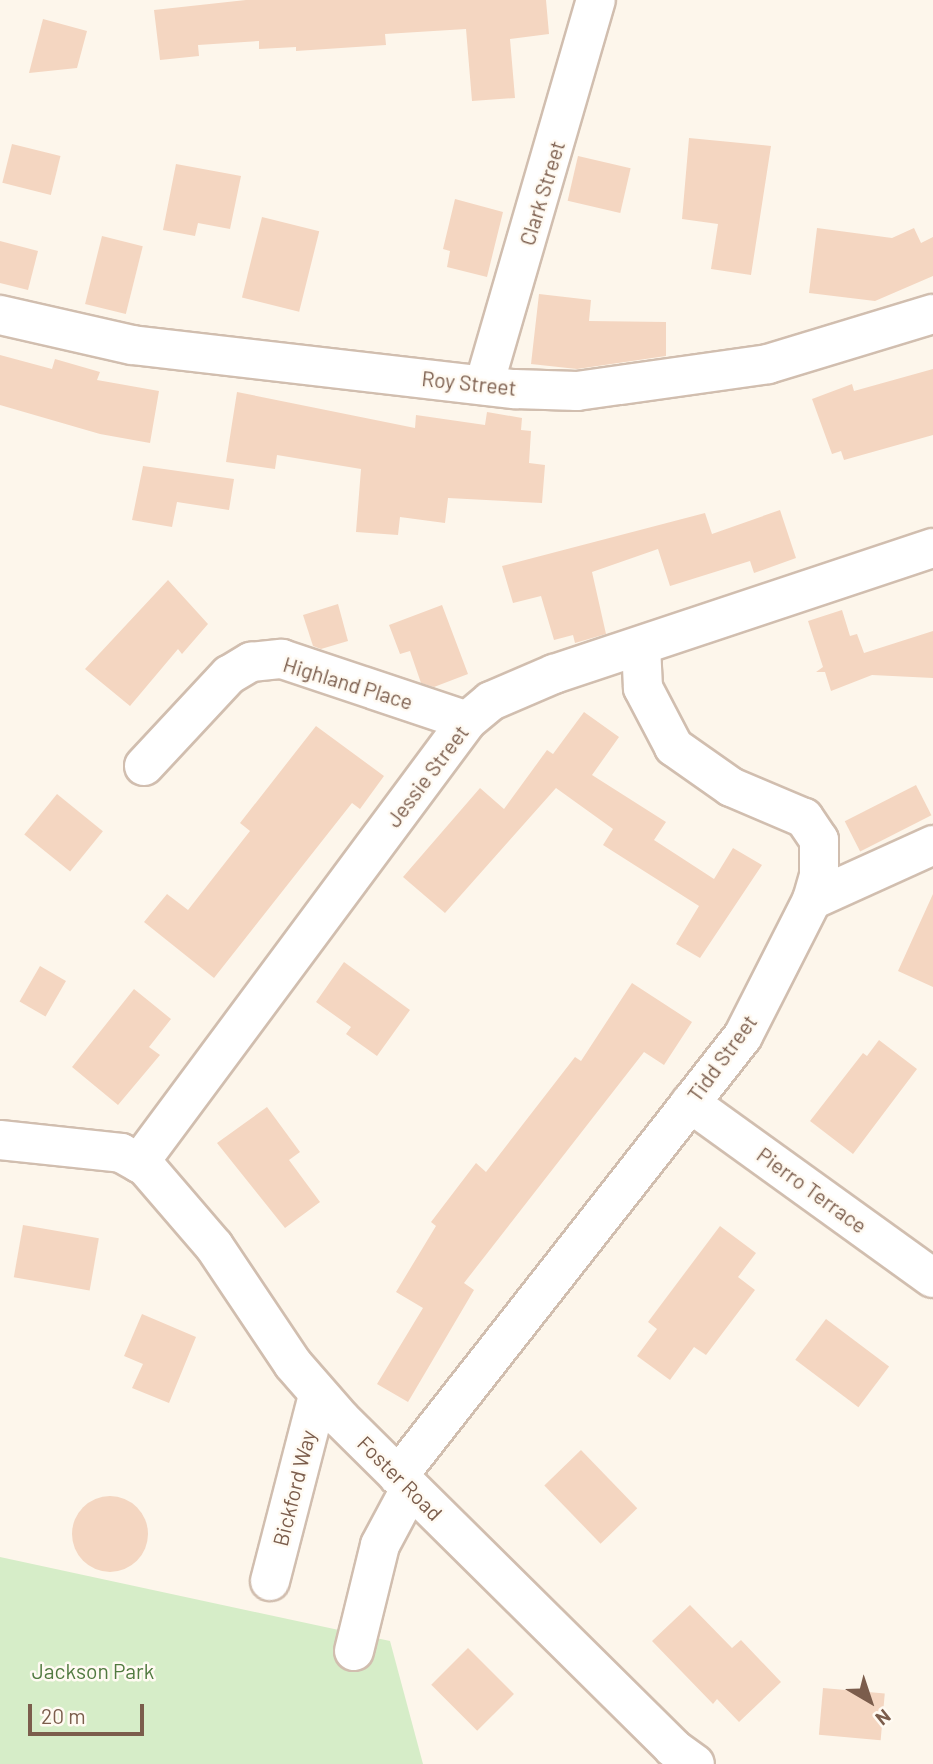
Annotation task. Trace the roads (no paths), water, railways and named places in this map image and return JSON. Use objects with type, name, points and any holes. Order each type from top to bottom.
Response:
[{"type":"street","name":"Clark Street","points":[[484,386],[596,0]]},
{"type":"street","name":"Roy Street","points":[[0,315],[132,345],[484,386],[577,391],[697,377],[768,364],[933,314]]},
{"type":"street","name":"Jessie Street","points":[[139,1163],[467,721],[518,686],[933,548]]},
{"type":"street","name":"Tidd Street","points":[[355,1651],[380,1545],[404,1482],[690,1102],[743,1036],[812,900],[819,875],[819,840],[804,818],[701,770],[674,747],[643,688],[641,646]]},
{"type":"street","name":"Highland Place","points":[[144,766],[229,675],[251,662],[282,659],[467,721]]},
{"type":"street","points":[[812,900],[933,845]]},
{"type":"street","name":"Pierro Terrace","points":[[690,1102],[933,1278]]},
{"type":"street","points":[[0,1140],[121,1153],[139,1163]]},
{"type":"street","name":"Foster Road","points":[[139,1163],[206,1235],[318,1395],[673,1748],[695,1764]]},
{"type":"street","name":"Bickford Way","points":[[270,1581],[318,1395]]},
{"type":"park label","name":"Jackson Park","points":[[93,1671]]}]
